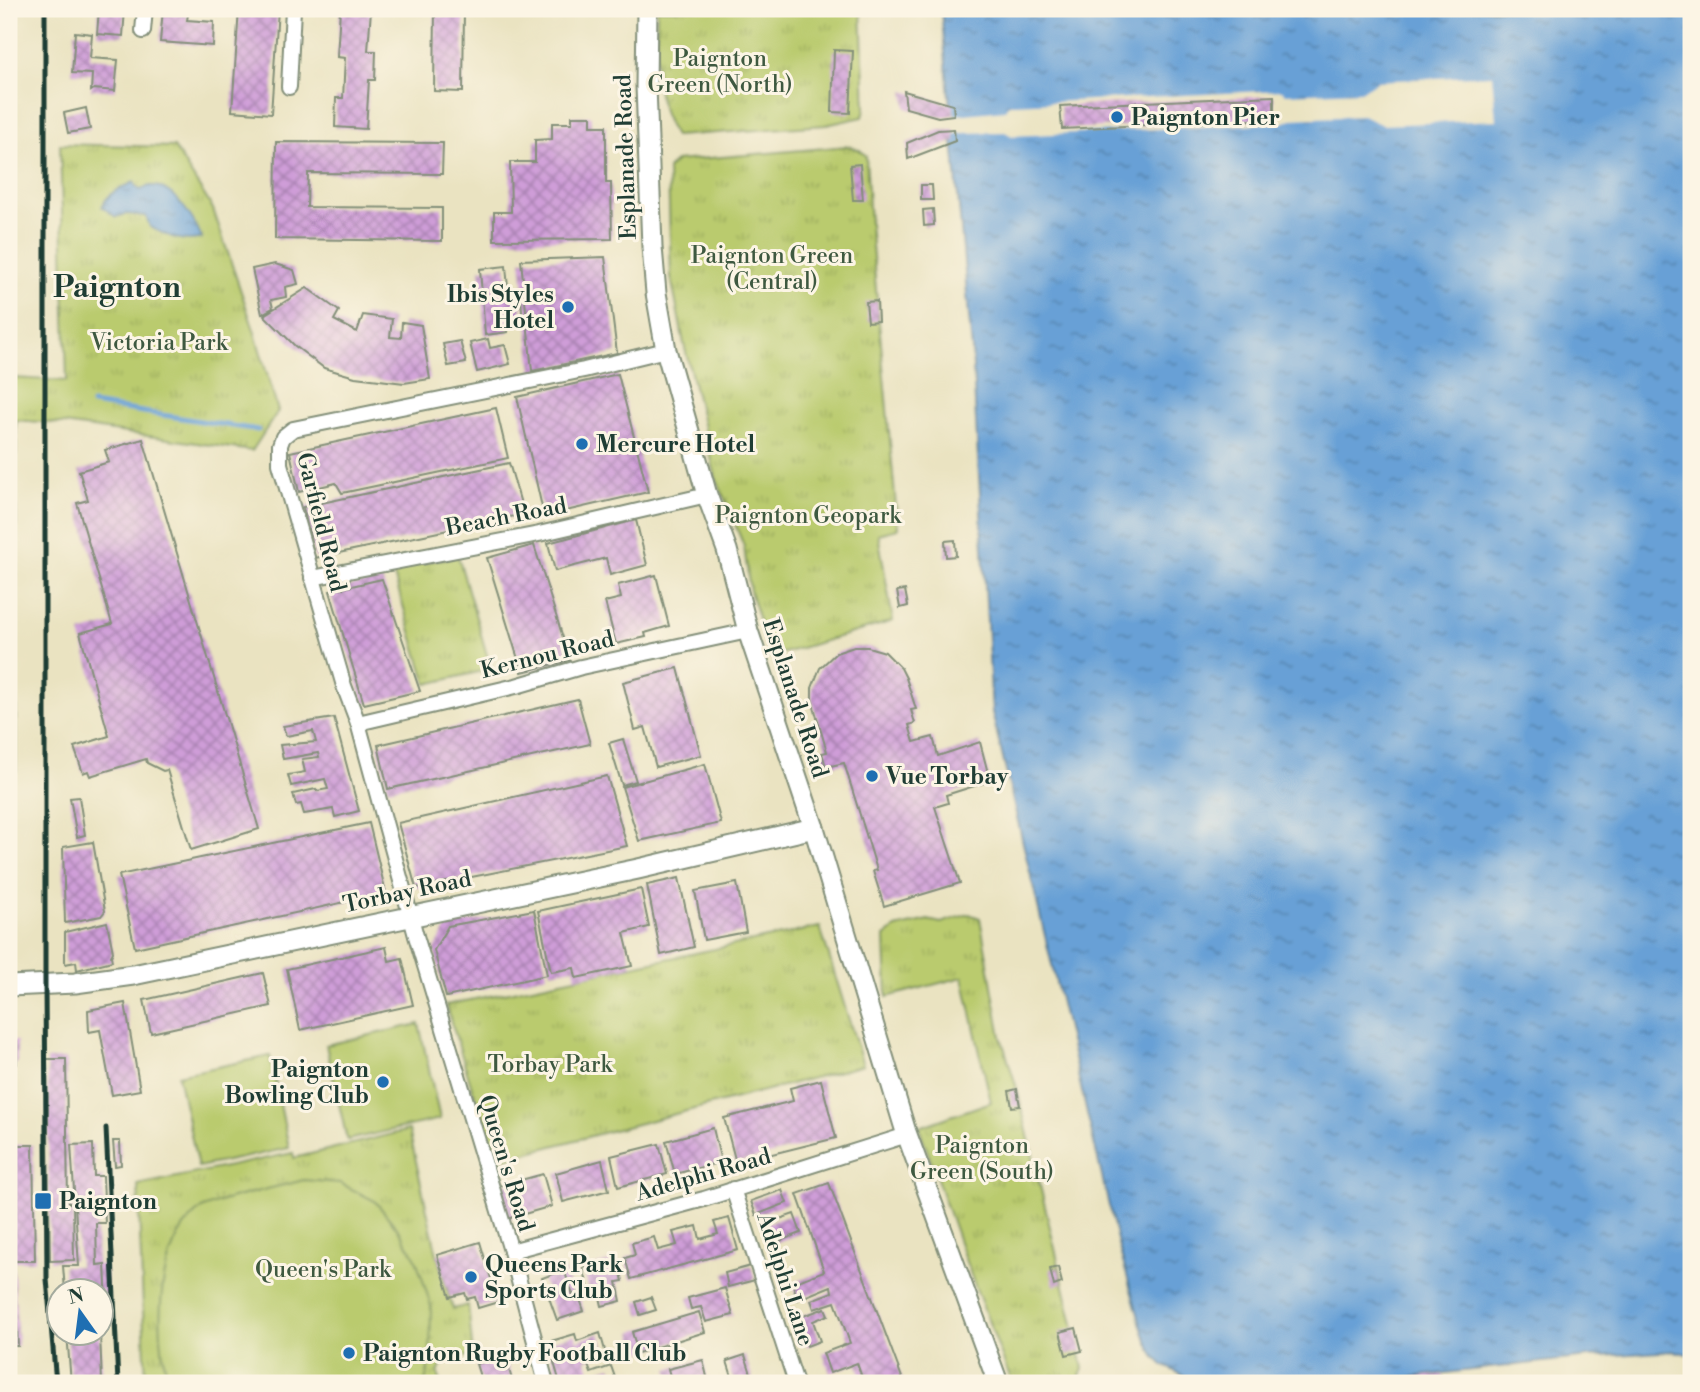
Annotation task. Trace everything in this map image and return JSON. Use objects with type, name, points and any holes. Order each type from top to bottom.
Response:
[{"type":"main road","name":"Esplanade Road","points":[[647,9],[646,86],[652,247],[656,293],[666,350],[707,495],[726,547],[748,631],[814,828],[907,1135],[998,1383]]},
{"type":"main road","name":"Torbay Road","points":[[9,986],[75,984],[133,975],[638,869],[814,828]]},
{"type":"street","points":[[143,31],[145,9]]},
{"type":"street","points":[[289,88],[293,9]]},
{"type":"street","name":"Garfield Road","points":[[411,916],[358,723],[344,687],[280,464],[279,445],[283,437],[293,429],[595,368],[666,350]]},
{"type":"street","name":"Beach Road","points":[[312,578],[551,531],[707,495]]},
{"type":"street","name":"Kernou Road","points":[[358,723],[516,686],[581,667],[748,631]]},
{"type":"street","name":"Queen's Road","points":[[411,916],[469,1118],[511,1251],[546,1383]]},
{"type":"street","name":"Adelphi Road","points":[[511,1251],[733,1189],[907,1135]]},
{"type":"street","name":"Adelphi Lane","points":[[733,1189],[796,1383]]},
{"type":"green space","name":"Paignton Green (North)","points":[[657,9],[861,9],[865,109],[863,117],[826,125],[675,136],[667,122],[658,91]]},
{"type":"green space","name":"Victoria Park","points":[[12,141],[13,378],[67,381],[60,144],[174,147],[213,209],[278,411],[252,451],[64,424],[16,420],[16,771],[9,772],[9,142]]},
{"type":"green space","points":[[848,146],[860,150],[866,156],[898,529],[878,534],[893,621],[770,657],[750,591],[744,546],[716,478],[684,344],[671,277],[668,169],[676,161]]},
{"type":"green space","points":[[458,556],[491,669],[427,684],[392,569]]},
{"type":"green space","name":"Paignton Green (South)","points":[[969,914],[980,918],[1001,1037],[1017,1089],[1081,1358],[1083,1369],[1077,1383],[1012,1383],[919,1127],[991,1102],[963,977],[887,997],[885,936],[896,928],[928,920],[941,923]]},
{"type":"green space","name":"Torbay Park","points":[[820,927],[863,1065],[495,1161],[446,1005]]},
{"type":"green space","name":"Paignton Bowling Club","points":[[419,1024],[440,1119],[347,1140],[326,1045]]},
{"type":"green space","points":[[270,1056],[289,1148],[198,1167],[178,1075]]},
{"type":"green space","name":"Queen's Park","points":[[409,1130],[437,1255],[453,1309],[468,1305],[473,1354],[442,1364],[438,1373],[441,1383],[146,1383],[138,1185],[293,1153],[294,1158]]},
{"type":"green space","name":"Queen's Park","points":[[304,1180],[340,1183],[375,1201],[401,1233],[416,1259],[431,1306],[430,1359],[425,1383],[166,1383],[169,1382],[161,1340],[162,1293],[173,1248],[183,1229],[203,1208]]},
{"type":"water","points":[[941,9],[1691,9],[1691,1355],[1674,1351],[1588,1357],[1357,1383],[1199,1383],[1164,1366],[1154,1356],[1143,1332],[1118,1244],[992,712],[972,349]]},
{"type":"water","points":[[134,182],[141,190],[150,186],[169,192],[186,210],[202,238],[176,238],[150,227],[146,216],[127,214],[116,217],[102,207],[111,194]]},
{"type":"pier","name":"Paignton Pier","points":[[1492,75],[1496,120],[1382,125],[1363,116],[1291,119],[1283,123],[1012,136],[1005,132],[963,133],[955,134],[955,141],[950,143],[946,103],[953,105],[955,115],[1005,110],[1009,104],[1282,90],[1286,94],[1361,91],[1378,81]]},
{"type":"building","points":[[99,9],[125,9],[123,36],[97,34]]},
{"type":"building","points":[[163,9],[189,9],[187,20],[214,22],[213,46],[160,42]]},
{"type":"building","points":[[239,9],[278,9],[271,114],[232,111]]},
{"type":"building","points":[[340,9],[371,9],[368,51],[376,51],[375,80],[369,80],[366,129],[335,127],[336,98],[343,98],[345,58],[337,57]]},
{"type":"building","points":[[435,9],[464,9],[463,92],[434,91]]},
{"type":"building","points":[[75,32],[92,34],[90,58],[118,60],[115,91],[91,91],[92,74],[72,73]]},
{"type":"building","points":[[834,50],[853,51],[850,113],[832,112]]},
{"type":"building","points":[[904,91],[953,105],[954,115],[938,117],[906,108]]},
{"type":"building","points":[[1274,96],[1274,119],[1062,129],[1060,106]]},
{"type":"building","points":[[86,108],[90,129],[68,133],[64,113]]},
{"type":"building","points":[[572,116],[591,116],[591,126],[606,126],[606,183],[611,183],[612,239],[494,240],[494,212],[511,212],[510,162],[535,162],[535,140],[552,139],[552,123],[572,123]]},
{"type":"building","points":[[954,129],[955,141],[908,159],[907,143],[938,130]]},
{"type":"building","points":[[276,142],[443,143],[442,174],[308,173],[307,207],[442,208],[442,241],[275,239]]},
{"type":"building","points":[[860,164],[863,200],[853,200],[850,165]]},
{"type":"building","points":[[921,185],[932,185],[933,200],[921,200]]},
{"type":"building","points":[[933,209],[934,225],[924,226],[923,210]]},
{"type":"building","name":"Ibis Styles Hotel","points":[[605,257],[617,353],[532,371],[521,260]]},
{"type":"building","points":[[275,264],[294,270],[298,284],[285,287],[286,297],[271,300],[273,308],[262,314],[252,269]]},
{"type":"building","points":[[506,266],[509,299],[521,298],[523,324],[508,326],[508,332],[485,335],[480,269]]},
{"type":"building","points":[[307,288],[339,311],[334,320],[357,332],[363,315],[392,319],[390,337],[401,338],[402,322],[421,325],[430,379],[404,383],[355,377],[324,368],[295,346],[264,315]]},
{"type":"building","points":[[877,301],[878,321],[868,322],[866,302]]},
{"type":"building","points":[[488,339],[490,348],[505,345],[510,364],[477,372],[470,343]]},
{"type":"building","points":[[460,341],[466,363],[448,366],[443,344]]},
{"type":"building","name":"Mercure Hotel","points":[[618,374],[648,492],[544,516],[517,397]]},
{"type":"building","points":[[496,408],[508,458],[342,493],[336,483],[299,492],[290,452]]},
{"type":"building","points":[[143,439],[259,829],[191,850],[167,770],[163,771],[147,763],[146,759],[90,776],[88,771],[83,773],[74,747],[109,736],[80,633],[112,624],[77,503],[88,500],[79,471],[109,462],[105,450]]},
{"type":"building","points":[[509,463],[524,514],[315,558],[303,507]]},
{"type":"building","points":[[636,520],[647,565],[610,575],[606,558],[555,571],[548,543]]},
{"type":"building","points":[[955,540],[956,556],[946,557],[945,541]]},
{"type":"building","points":[[534,545],[570,660],[522,672],[487,558]]},
{"type":"building","points":[[656,575],[669,626],[645,633],[646,637],[616,644],[605,602],[621,598],[618,585]]},
{"type":"building","points":[[382,579],[420,691],[364,704],[330,591]]},
{"type":"building","points":[[905,590],[908,606],[900,608],[897,591]]},
{"type":"building","points":[[854,647],[868,647],[885,652],[901,668],[916,709],[911,710],[915,723],[909,725],[914,742],[933,737],[938,756],[980,742],[990,781],[946,795],[948,803],[935,807],[960,883],[884,906],[873,871],[877,870],[844,763],[826,767],[822,753],[827,752],[812,700],[812,688],[820,668],[836,653]]},
{"type":"building","points":[[678,668],[701,755],[656,767],[645,727],[635,730],[623,682]]},
{"type":"building","points":[[578,699],[590,744],[388,789],[378,745]]},
{"type":"building","points":[[334,718],[359,811],[335,817],[333,809],[304,814],[301,804],[296,805],[293,794],[328,789],[325,779],[291,786],[288,775],[305,772],[302,759],[319,757],[318,753],[283,759],[280,745],[316,742],[313,731],[286,736],[283,726]]},
{"type":"building","points":[[623,739],[636,781],[622,785],[609,743]]},
{"type":"building","points":[[705,764],[721,823],[639,841],[622,787]]},
{"type":"building","points":[[607,776],[627,846],[416,888],[398,823]]},
{"type":"building","points":[[79,797],[85,835],[77,837],[70,798]]},
{"type":"building","points":[[369,823],[386,893],[135,948],[119,875]]},
{"type":"building","points":[[93,842],[105,911],[101,916],[65,923],[63,847]]},
{"type":"building","points":[[679,878],[694,947],[661,955],[647,885]]},
{"type":"building","points":[[737,883],[746,932],[704,940],[695,891]]},
{"type":"building","points":[[641,889],[649,927],[624,933],[632,966],[576,978],[574,968],[551,972],[538,911]]},
{"type":"building","points":[[534,910],[547,975],[446,997],[434,950],[448,926]]},
{"type":"building","points":[[107,922],[113,952],[112,961],[77,970],[76,962],[65,964],[65,932]]},
{"type":"building","points":[[386,947],[389,961],[402,958],[413,1005],[300,1030],[287,969]]},
{"type":"building","points":[[263,973],[271,1006],[151,1033],[144,1000]]},
{"type":"building","points":[[125,1003],[140,1090],[112,1095],[100,1030],[89,1032],[88,1010]]},
{"type":"building","points":[[9,1041],[17,1041],[17,1064],[9,1064]]},
{"type":"building","points":[[47,1059],[66,1059],[68,1203],[73,1203],[74,1260],[50,1261]]},
{"type":"building","points":[[821,1080],[836,1138],[736,1163],[724,1118],[793,1101],[790,1088]]},
{"type":"building","points":[[1017,1089],[1020,1106],[1012,1107],[1009,1091]]},
{"type":"building","points":[[713,1128],[721,1162],[675,1174],[666,1141]]},
{"type":"building","points":[[113,1141],[120,1141],[121,1165],[115,1166]]},
{"type":"building","points":[[93,1144],[94,1176],[103,1176],[105,1223],[96,1223],[97,1265],[105,1264],[106,1276],[64,1276],[63,1266],[79,1266],[71,1145]]},
{"type":"building","points":[[659,1144],[667,1174],[618,1187],[611,1156]]},
{"type":"building","points":[[9,1145],[33,1145],[35,1261],[13,1261],[18,1346],[9,1346]]},
{"type":"building","points":[[602,1160],[609,1190],[563,1202],[556,1173]]},
{"type":"building","points":[[543,1174],[552,1206],[507,1219],[499,1186]]},
{"type":"building","points":[[829,1183],[904,1383],[864,1383],[857,1363],[830,1373],[823,1353],[850,1343],[835,1302],[814,1309],[811,1300],[832,1292],[831,1286],[797,1300],[793,1283],[824,1271],[797,1194]]},
{"type":"building","points":[[782,1190],[787,1203],[756,1215],[751,1201]]},
{"type":"building","points":[[794,1214],[801,1233],[769,1245],[762,1225]]},
{"type":"building","points":[[729,1218],[738,1250],[631,1279],[625,1258],[635,1255],[632,1243],[654,1237],[658,1250],[677,1245],[673,1232],[697,1226],[700,1239],[718,1234],[714,1222]]},
{"type":"building","points":[[480,1242],[498,1302],[478,1308],[475,1297],[467,1299],[465,1293],[450,1297],[437,1255]]},
{"type":"building","points":[[618,1260],[623,1281],[617,1282],[621,1301],[602,1306],[598,1288],[589,1290],[583,1268]]},
{"type":"building","points":[[751,1266],[755,1280],[728,1287],[725,1273]]},
{"type":"building","points":[[1058,1267],[1062,1283],[1054,1286],[1050,1269]]},
{"type":"building","points":[[564,1270],[573,1295],[578,1293],[584,1311],[557,1320],[542,1278]]},
{"type":"building","points":[[725,1288],[733,1315],[706,1322],[701,1307],[691,1309],[688,1298]]},
{"type":"building","points":[[651,1297],[656,1310],[640,1315],[636,1302]]},
{"type":"building","points":[[825,1308],[828,1315],[813,1321],[820,1341],[807,1346],[801,1330],[797,1332],[792,1320]]},
{"type":"building","points":[[699,1312],[705,1332],[638,1353],[632,1332]]},
{"type":"building","points":[[1076,1328],[1082,1351],[1066,1355],[1060,1332]]},
{"type":"building","points":[[600,1333],[606,1354],[586,1360],[591,1373],[611,1366],[617,1383],[560,1383],[548,1342],[575,1334],[577,1341]]},
{"type":"building","points":[[68,1346],[101,1346],[102,1383],[71,1383]]},
{"type":"building","points":[[745,1355],[754,1383],[734,1383],[727,1361]]},
{"type":"building","points":[[505,1356],[513,1383],[482,1383],[476,1364]]},
{"type":"building","points":[[703,1360],[708,1381],[672,1383],[668,1369]]},
{"type":"building","points":[[1443,1375],[1444,1383],[1373,1383],[1373,1381]]},
{"type":"waterway","points":[[92,404],[258,430]]},
{"type":"railway","points":[[45,9],[47,1279],[56,1383]]},
{"type":"railway","points":[[106,1128],[118,1383]]},
{"type":"place","name":"Paignton Pier","points":[[1117,117]]},
{"type":"place","name":"Ibis Styles Hotel","points":[[568,307]]},
{"type":"place","name":"Mercure Hotel","points":[[582,444]]},
{"type":"place","name":"Vue Torbay","points":[[872,776]]},
{"type":"place","name":"Paignton Bowling Club","points":[[383,1082]]},
{"type":"place","name":"Paignton","points":[[43,1201]]},
{"type":"place","name":"Queens Park Sports Club","points":[[471,1277]]},
{"type":"place","name":"Paignton Rugby Football Club","points":[[349,1353]]},
{"type":"district","name":"Paignton","points":[[117,287]]},
{"type":"park label","name":"Paignton Green (Central)","points":[[772,268]]},
{"type":"park label","name":"Paignton Geopark","points":[[808,515]]}]
